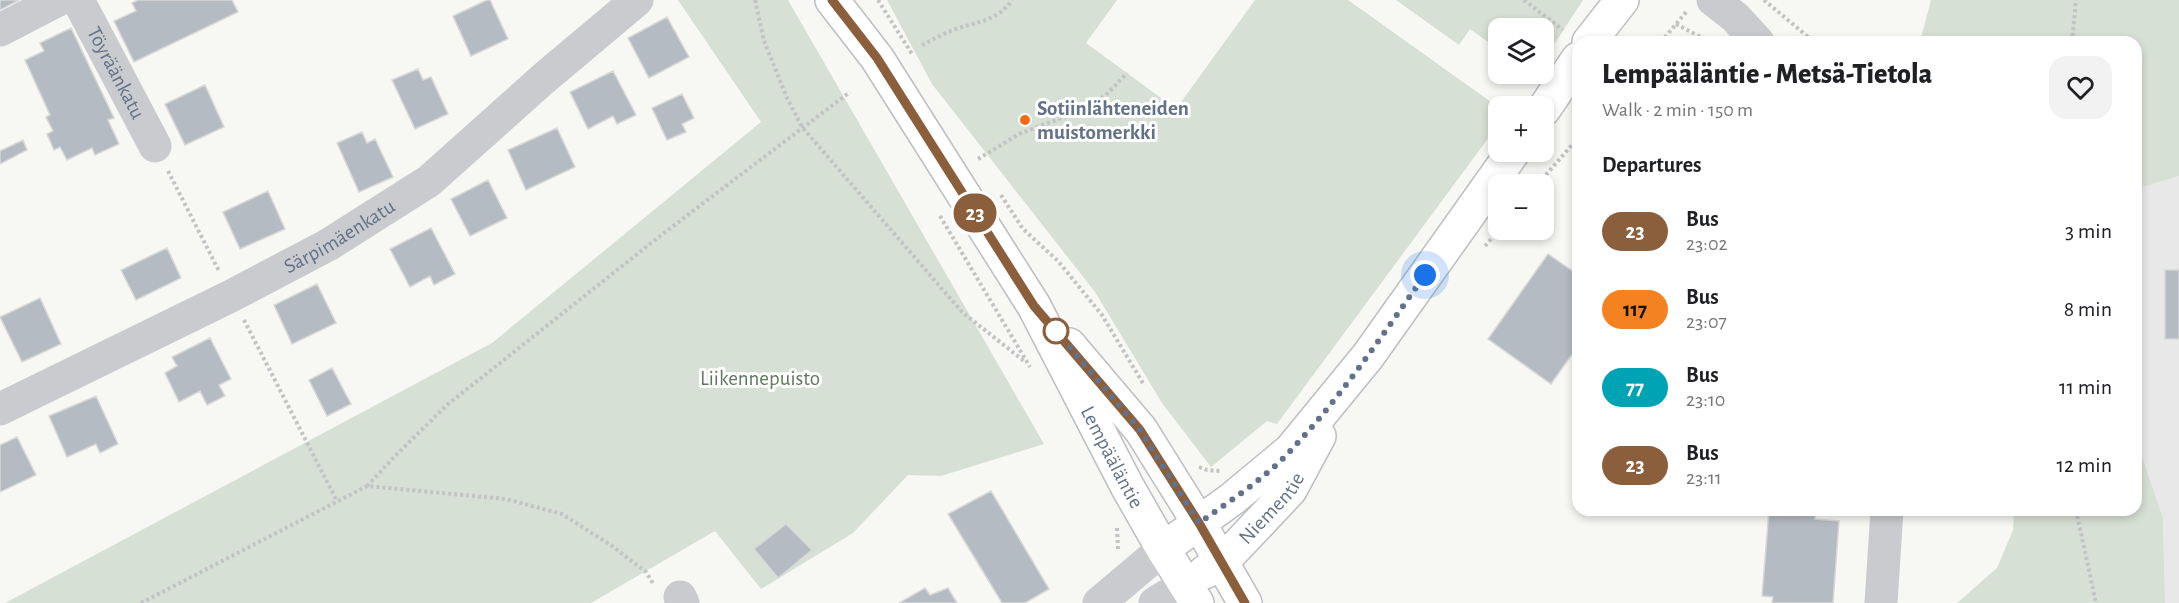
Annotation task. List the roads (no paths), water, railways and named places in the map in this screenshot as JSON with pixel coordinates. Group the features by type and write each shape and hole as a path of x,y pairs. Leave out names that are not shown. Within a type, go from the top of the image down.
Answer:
{"main road":[{"name":"Lempääläntie","path":"832,0 876,57 1034,306 1126,486 1192,593"},
{"name":"Lempääläntie","path":"848,0 876,57"},
{"path":"1588,36 1622,0"},
{"path":"1551,96 1572,59"},
{"name":"Niementie","path":"1163,549 1244,490 1292,450 1349,381 1507,162"},
{"name":"Lempääläntie","path":"1034,306 1140,430 1199,523 1245,603"},
{"name":"Niementie","path":"1192,593 1290,490 1349,381"}],"street":[{"path":"0,30 58,0"},
{"name":"Töyräänkatu","path":"78,0 155,146"},
{"name":"Särpimäenkatu","path":"0,409 231,296 328,245 429,181 543,79 637,0"},
{"path":"1702,4 1734,17 1752,36"},
{"path":"1881,603 1887,516"},
{"path":"1099,603 1163,549"},
{"path":"1155,603 1192,593"}],"place":[{"name":"Sotiinlähteneiden muistomerkki","path":"1025,120"}],"park label":[{"name":"Liikennepuisto","path":"760,378"}]}
